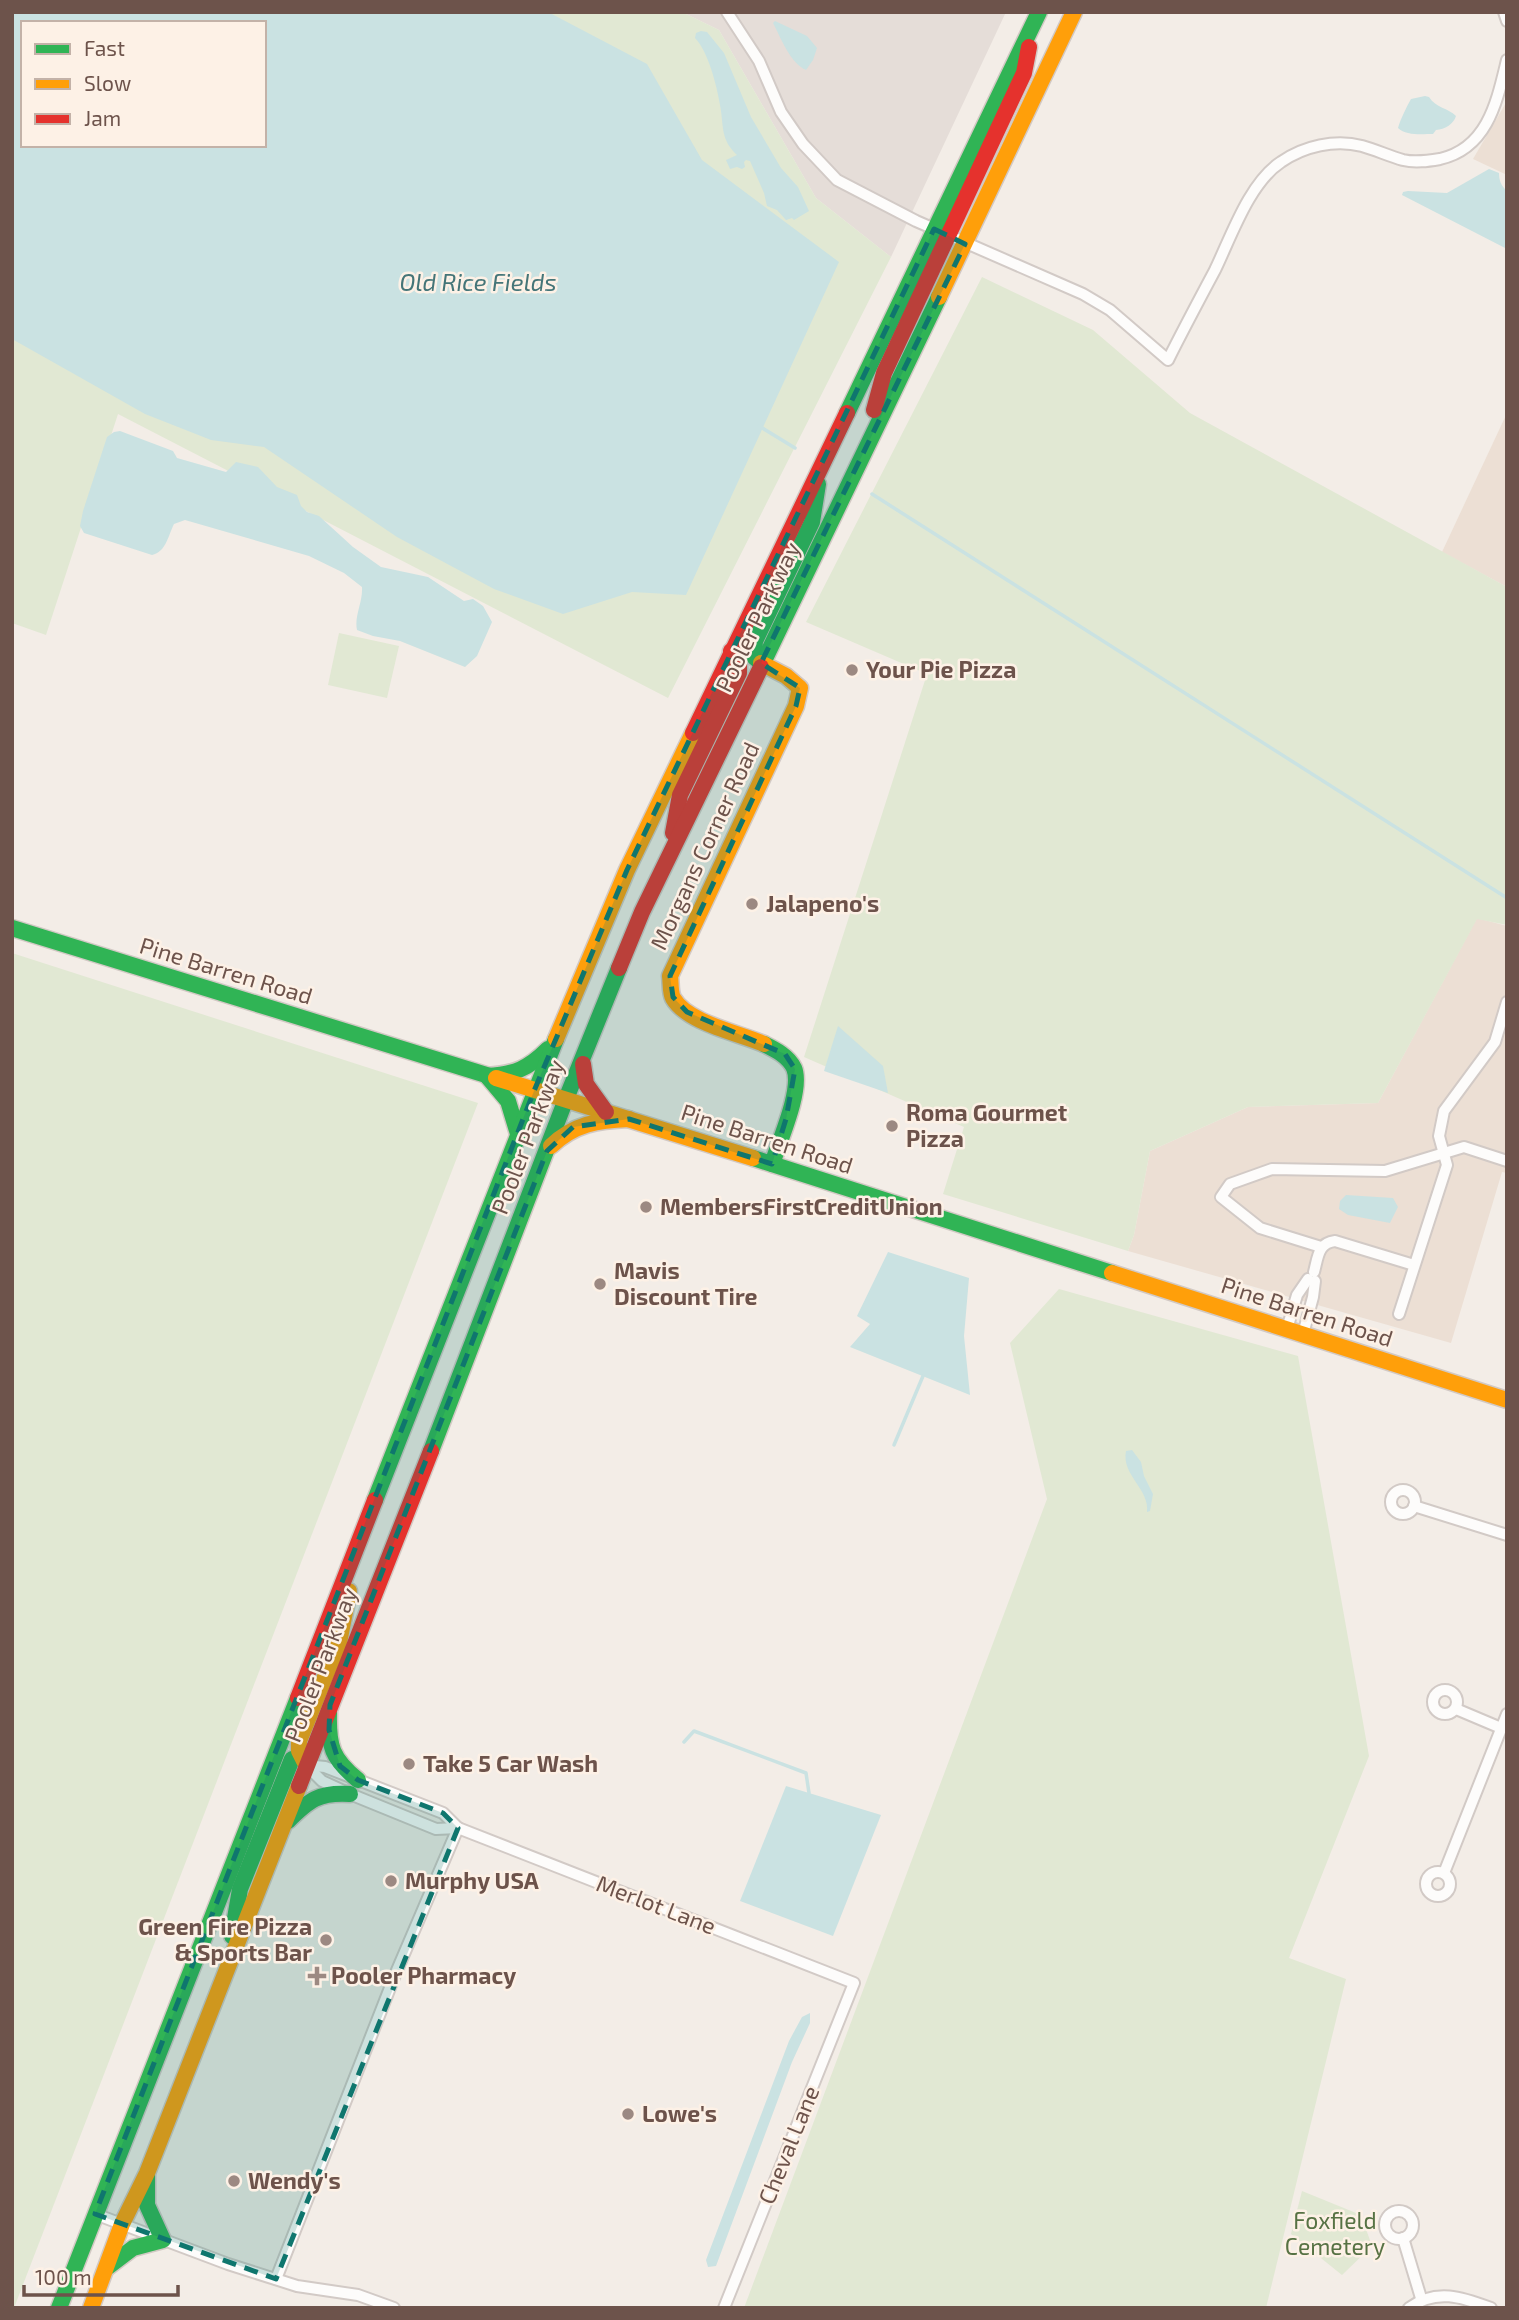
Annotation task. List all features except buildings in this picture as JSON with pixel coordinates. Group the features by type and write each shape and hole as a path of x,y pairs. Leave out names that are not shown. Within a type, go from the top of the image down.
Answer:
{"main road":[{"name":"Pooler Parkway","path":"91,2308 122,2224 148,2173 283,1826 299,1762 330,1705 566,1099 642,912 965,244 1074,12"},
{"path":"865,446 884,373 941,232 1024,74 1036,18"},
{"name":"Pooler Parkway","path":"59,2308 534,1091 627,870 822,464 941,232"},
{"path":"761,663 754,657 755,641 813,522 822,464"},
{"path":"668,857 680,795 739,673 739,665 731,651"},
{"name":"Morgans Corner Road","path":"761,663 786,676 800,688 796,706 670,976 673,997 687,1012 784,1054 795,1069 796,1086 772,1164"},
{"name":"Pine Barren Road","path":"12,928 772,1164 1507,1400"},
{"path":"487,1076 519,1072 532,1065 554,1042"},
{"path":"584,1055 582,1074 585,1084 606,1112"},
{"path":"487,1076 505,1093 511,1103 518,1134"},
{"path":"547,1151 560,1136 573,1127 604,1119 629,1119"},
{"path":"225,1974 240,1888 299,1762 299,1741 339,1643 358,1544"},
{"path":"283,1826 310,1799 354,1787 332,1749 329,1730 330,1705"},
{"path":"105,2270 127,2249 163,2240 147,2205 148,2173"}],"street":[{"path":"727,12 760,61 781,112 803,144 837,180 965,244 1098,302 1168,360 1245,207 1261,181 1274,167 1307,149 1336,143 1364,147 1410,161 1444,158 1458,153 1478,136 1495,108 1507,60"},
{"path":"1504,12 1507,21"},
{"path":"1495,108 1507,112"},
{"path":"1399,1314 1447,1165 1438,1136 1445,1108 1495,1042 1507,1002"},
{"path":"1321,1247 1256,1226 1221,1197 1227,1187 1272,1168 1385,1171 1464,1147 1507,1161"},
{"path":"1303,1334 1313,1297 1312,1277 1321,1247 1330,1241 1340,1241 1414,1265"},
{"path":"1287,1329 1297,1295 1312,1277"},
{"path":"1414,1506 1507,1535"},
{"path":"1456,1709 1501,1728"},
{"path":"1444,1873 1507,1714"},
{"name":"Merlot Lane","path":"276,1753 299,1762 325,1767 354,1787 436,1829 458,1828 854,1983"},
{"name":"Merlot Lane","path":"299,1762 322,1782 354,1787 443,1813 458,1828"},
{"path":"276,2279 395,1975 458,1828"},
{"name":"Cheval Lane","path":"723,2308 854,1983"},
{"path":"95,2214 228,2264 297,2286 358,2295 394,2308"},
{"path":"1403,2238 1422,2298"},
{"path":"1409,2308 1422,2298 1451,2295 1491,2308"}],"highlighted area":[{"path":"934,229 965,244 761,663 800,688 796,706 670,976 673,997 687,1012 785,1054 795,1069 786,1119 772,1164 629,1119 573,1127 547,1151 330,1705 329,1730 340,1766 358,1780 443,1813 458,1828 276,2279 95,2214 534,1091 627,870"}],"shaded area":[{"path":"682,12 1006,12 891,257 816,198 719,30"},
{"path":"1507,101 1507,175 1473,159"},
{"path":"1507,413 1507,587 1442,552"},
{"path":"1477,918 1507,926 1507,1173 1502,1172 1451,1343 1128,1251 1134,1235 1150,1151 1248,1107 1378,1103"}],"green space":[{"name":"Old Rice Fields","path":"12,12 682,12 719,30 816,198 891,257 668,698 118,414 46,635 12,623"},
{"path":"982,277 1093,330 1190,413 1507,587 1507,925 1477,919 1378,1103 1248,1107 1150,1151 1134,1235 1128,1251 943,1194 964,1127 804,1057 927,674 806,622"},
{"path":"339,633 399,646 387,698 328,685"},
{"path":"12,953 478,1103 14,2308 12,2308"},
{"path":"1059,1289 1298,1356 1369,1756 1289,1958 1346,1979 1266,2308 744,2308 1047,1499 1010,1343"},
{"name":"Foxfield Cemetery","path":"1302,2191 1361,2215 1372,2246 1342,2275 1291,2234"}],"water":[{"name":"Old Rice Fields","path":"12,12 548,12 647,64 702,160 839,262 686,595 632,592 563,614 494,589 397,537 264,447 211,440 145,414 12,339"},
{"path":"775,21 807,36 817,48 806,70 795,62 786,50 773,23"},
{"path":"707,32 724,53 751,117 781,168 798,187 809,211 794,220 786,220 777,210 767,206 750,161 744,162 745,167 742,169 730,169 726,160 737,155 725,138 714,79 704,51 695,38 696,33"},
{"path":"1425,96 1456,116 1453,122 1433,134 1401,131 1398,128 1411,99"},
{"path":"1489,169 1499,173 1501,183 1507,191 1507,249 1402,195 1408,191 1447,193"},
{"path":"120,431 173,451 177,458 226,472 236,462 258,467 277,487 297,495 301,506 307,512 319,516 353,547 381,567 428,577 464,601 473,599 483,606 492,622 477,656 465,667 400,641 357,630 362,587 344,573 309,556 185,520 174,524 164,547 152,555 84,533 80,526 83,511 107,437"},
{"path":"838,1026 883,1066 888,1093 824,1071"},
{"path":"1346,1195 1393,1198 1398,1207 1390,1223 1348,1215 1339,1209 1340,1201"},
{"path":"888,1252 969,1278 964,1336 970,1395 850,1347 870,1324 857,1316"},
{"path":"1132,1450 1141,1462 1144,1476 1153,1494 1150,1511 1147,1512 1144,1496 1131,1475 1126,1460 1126,1451"},
{"path":"786,1786 881,1815 833,1936 740,1901"},
{"path":"810,2013 810,2023 792,2062 716,2266 708,2267 706,2260 789,2041 802,2017"}],"waterway":[{"path":"759,426 795,448"},
{"path":"872,494 1507,898"},
{"path":"894,1445 923,1376"},
{"path":"684,1742 694,1731 806,1773 809,1793"}],"traffic: fast":[{"path":"847,413 1039,12"},
{"path":"761,667 939,297"},
{"path":"761,663 754,657 755,641 812,522 818,484"},
{"path":"12,928 496,1078"},
{"path":"431,1451 619,968"},
{"path":"375,1500 556,1039"},
{"path":"764,1044 788,1060 796,1077 793,1102 772,1164"},
{"path":"487,1076 520,1069 548,1049"},
{"path":"487,1076 508,1101 518,1134"},
{"path":"753,1158 1112,1273"},
{"path":"59,2308 298,1698"},
{"path":"329,1713 329,1734 333,1751 342,1765 358,1780"},
{"path":"232,1936 240,1889 292,1759"},
{"path":"288,1821 315,1799 330,1794 350,1794"},
{"path":"108,2267 133,2248 163,2240 147,2205 147,2176"}],"traffic: slow":[{"path":"939,297 1074,12"},
{"path":"761,663 786,676 800,688 796,706 670,976 673,998 680,1007 701,1021 764,1044"},
{"path":"556,1039 627,870 693,733"},
{"path":"496,1078 753,1158"},
{"path":"551,1146 578,1128 629,1119"},
{"path":"1112,1273 1507,1400"},
{"path":"306,1765 299,1751 299,1741 339,1643 349,1591"},
{"path":"91,2308 122,2224 147,2173 299,1786"}],"traffic: jam":[{"path":"874,410 884,373 1024,73 1029,47"},
{"path":"693,733 847,413"},
{"path":"673,833 680,795 739,673 739,665 731,651"},
{"path":"619,968 642,912 761,667"},
{"path":"583,1064 586,1084 606,1112"},
{"path":"299,1786 431,1451"},
{"path":"298,1698 375,1500"}],"place":[{"name":"Your Pie Pizza","path":"852,670"},
{"name":"Jalapeno's","path":"752,904"},
{"name":"Roma Gourmet Pizza","path":"892,1126"},
{"name":"MembersFirstCreditUnion","path":"646,1207"},
{"name":"Mavis Discount Tire","path":"600,1284"},
{"name":"Take 5 Car Wash","path":"409,1764"},
{"name":"Murphy USA","path":"391,1881"},
{"name":"Green Fire Pizza & Sports Bar","path":"326,1940"},
{"name":"Pooler Pharmacy","path":"317,1976"},
{"name":"Lowe's","path":"628,2114"},
{"name":"Wendy's","path":"234,2181"}]}
